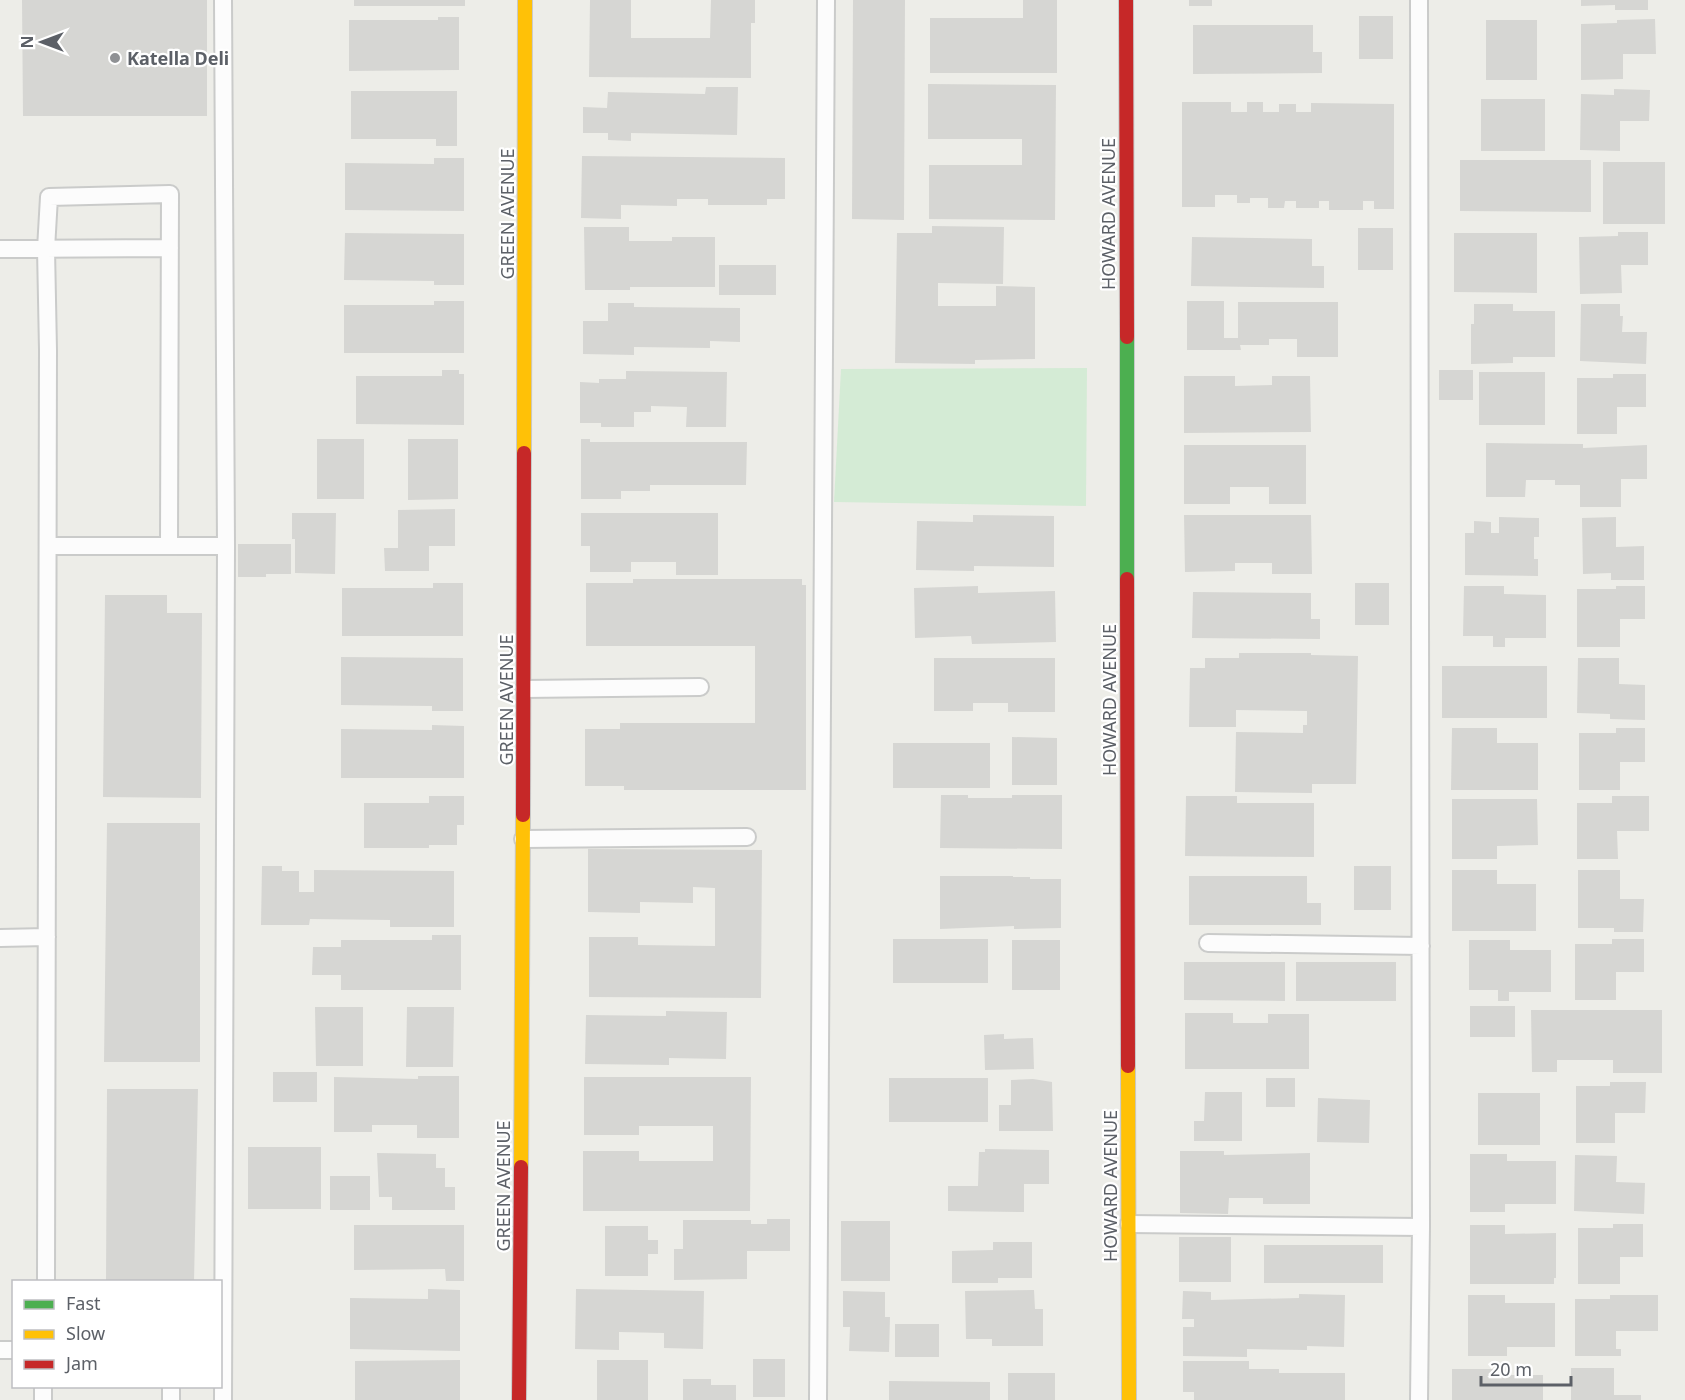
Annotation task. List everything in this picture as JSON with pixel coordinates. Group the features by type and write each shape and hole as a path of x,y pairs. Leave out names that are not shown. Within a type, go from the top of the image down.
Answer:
{"street":[{"name":"GREEN AVENUE","path":"519,1400 524,689 525,0"},
{"name":"HOWARD AVENUE","path":"1126,0 1128,1400"}],"lane":[{"path":"223,0 226,546 223,1400"},
{"path":"818,1400 826,0"},
{"path":"1419,0 1421,946 1419,1400"},
{"path":"46,1280 48,546 46,249 49,197 170,194 170,546"},
{"path":"0,249 170,248"},
{"path":"48,546 226,546"},
{"path":"524,689 700,687"},
{"path":"523,839 747,837"},
{"path":"0,938 47,938"},
{"path":"1208,943 1421,946"},
{"path":"1128,1224 1421,1227"}],"green space":[{"path":"1087,368 1086,506 834,502 841,369"}],"building":[{"name":"Katella Deli","path":"22,0 207,0 207,116 23,116"},
{"path":"354,0 465,0 465,6 354,6"},
{"path":"590,0 631,0 631,38 710,38 711,0 755,0 755,23 751,23 751,78 589,77"},
{"path":"853,0 905,0 904,220 852,219"},
{"path":"1023,0 1057,0 1057,73 930,73 930,18 1023,18"},
{"path":"1189,0 1212,0 1212,6 1189,6"},
{"path":"1581,0 1648,0 1648,10 1615,10 1615,5 1581,6"},
{"path":"1359,16 1393,16 1393,59 1359,59"},
{"path":"438,17 459,17 459,70 349,71 349,20 438,20"},
{"path":"1655,19 1656,54 1623,54 1623,79 1581,80 1581,24"},
{"path":"1486,20 1537,20 1537,80 1486,80"},
{"path":"1193,25 1313,25 1313,52 1322,52 1322,73 1193,74"},
{"path":"928,84 1056,85 1055,220 929,219 929,165 1022,165 1022,139 928,139"},
{"path":"706,87 738,87 737,135 631,133 631,141 608,140 608,133 583,133 583,107 607,108 608,92 705,94"},
{"path":"1614,89 1650,90 1649,121 1620,121 1620,151 1580,150 1581,94 1614,95"},
{"path":"351,91 457,91 457,146 436,146 436,139 351,139"},
{"path":"1481,99 1545,99 1545,151 1481,151"},
{"path":"1182,102 1231,102 1231,112 1247,112 1247,102 1263,102 1263,112 1279,112 1279,104 1296,104 1296,112 1311,112 1311,103 1394,104 1394,209 1374,209 1374,201 1363,201 1363,210 1329,210 1329,201 1319,201 1319,208 1296,208 1296,201 1285,201 1284,208 1268,208 1268,198 1250,198 1250,203 1237,203 1237,195 1215,195 1215,207 1182,207"},
{"path":"582,156 785,158 785,199 767,199 767,205 708,205 708,199 677,199 677,206 621,205 621,219 581,218"},
{"path":"434,158 464,158 464,211 345,210 345,163 434,164"},
{"path":"1460,160 1591,160 1591,212 1460,211"},
{"path":"1603,162 1665,162 1665,224 1603,224"},
{"path":"932,226 1004,227 1003,284 938,283 938,306 996,306 996,286 1035,287 1035,359 975,360 975,364 895,363 897,233 932,233"},
{"path":"584,227 629,227 629,241 672,241 672,237 715,237 715,287 630,287 630,290 585,290"},
{"path":"1358,228 1393,228 1393,270 1358,270"},
{"path":"1618,232 1648,232 1648,265 1621,265 1622,293 1580,294 1579,237 1618,236"},
{"path":"345,233 464,234 464,285 434,285 434,281 344,280"},
{"path":"1454,233 1537,233 1537,293 1454,292"},
{"path":"1192,237 1312,239 1312,266 1324,266 1324,288 1191,286"},
{"path":"719,265 776,265 776,295 719,295"},
{"path":"434,301 464,301 464,353 344,353 344,305 434,305"},
{"path":"1187,301 1224,301 1224,338 1238,338 1238,302 1338,302 1338,357 1297,357 1297,339 1269,339 1269,345 1240,345 1241,350 1187,350"},
{"path":"608,303 634,303 634,307 740,308 740,342 710,341 710,348 634,347 634,355 583,354 583,321 608,321"},
{"path":"1474,304 1513,304 1513,311 1555,311 1555,357 1513,357 1513,363 1471,364 1471,324 1474,324"},
{"path":"1581,304 1620,304 1620,316 1623,316 1622,332 1647,332 1646,364 1580,361"},
{"path":"442,370 459,370 459,374 464,374 464,425 356,424 356,376 442,376"},
{"path":"1439,370 1473,370 1473,400 1439,400"},
{"path":"626,371 727,372 726,427 686,427 687,407 651,406 651,412 634,412 634,427 601,427 601,423 580,423 580,382 599,383 599,379 626,379"},
{"path":"1479,372 1545,372 1545,425 1479,425"},
{"path":"1613,374 1646,374 1646,407 1617,407 1617,434 1577,434 1577,378 1613,378"},
{"path":"1184,376 1235,376 1235,386 1272,385 1272,376 1310,376 1311,432 1184,433"},
{"path":"317,439 364,439 364,499 317,499"},
{"path":"408,439 458,439 458,499 408,500"},
{"path":"581,439 590,439 590,442 747,442 746,485 650,485 650,491 621,491 621,499 581,499"},
{"path":"1486,443 1583,444 1583,448 1647,445 1647,479 1621,479 1621,507 1580,507 1580,485 1555,485 1555,480 1526,480 1525,497 1486,497"},
{"path":"1184,445 1306,445 1306,504 1269,504 1269,487 1230,487 1230,504 1184,504"},
{"path":"455,509 455,546 429,546 429,571 385,571 384,548 398,548 398,510"},
{"path":"292,513 336,513 335,574 295,573"},
{"path":"581,513 718,513 718,575 676,575 676,562 631,562 631,572 590,572 590,546 581,546"},
{"path":"973,515 1054,516 1054,567 974,566 974,571 916,570 917,521 973,522"},
{"path":"1184,515 1311,515 1312,574 1272,574 1272,563 1235,563 1235,571 1185,572"},
{"path":"1499,517 1539,518 1539,537 1534,537 1534,559 1538,559 1538,576 1465,575 1465,533 1474,533 1474,521 1491,522 1491,533 1499,533"},
{"path":"1616,517 1616,547 1644,546 1644,580 1611,580 1611,573 1583,574 1582,518"},
{"path":"238,544 291,544 291,574 238,577"},
{"path":"633,579 802,579 802,585 806,585 806,790 624,790 624,786 585,786 585,729 620,729 620,723 755,723 755,646 586,646 586,583 633,583"},
{"path":"433,583 463,583 463,636 342,636 342,588 433,588"},
{"path":"1355,583 1389,583 1389,625 1355,625"},
{"path":"978,586 978,593 1055,591 1056,642 972,644 971,636 915,638 914,588"},
{"path":"1464,586 1504,586 1504,594 1546,595 1546,638 1505,638 1505,647 1493,647 1493,636 1463,636"},
{"path":"1616,586 1645,586 1645,619 1620,619 1620,647 1577,647 1577,589 1616,589"},
{"path":"1193,592 1311,593 1311,619 1320,619 1320,639 1192,638"},
{"path":"105,595 167,595 167,613 202,613 201,798 103,797"},
{"path":"1239,653 1311,653 1311,655 1358,656 1356,784 1312,784 1312,793 1235,792 1236,732 1303,733 1303,725 1307,725 1307,711 1236,710 1236,727 1189,727 1190,668 1205,668 1205,658 1239,658"},
{"path":"341,657 463,658 463,711 432,711 432,706 341,705"},
{"path":"934,658 1055,658 1055,712 1008,712 1008,703 973,703 973,711 934,711"},
{"path":"1578,658 1619,658 1619,684 1645,685 1645,720 1610,719 1610,714 1577,713"},
{"path":"1442,666 1547,666 1547,718 1442,718"},
{"path":"432,725 464,726 464,778 341,778 341,729 432,730"},
{"path":"1452,728 1497,728 1497,743 1538,743 1538,790 1451,790"},
{"path":"1616,728 1645,728 1645,762 1620,762 1620,790 1579,790 1579,733 1616,733"},
{"path":"1012,737 1057,738 1057,785 1012,785"},
{"path":"893,743 990,743 990,788 893,788"},
{"path":"941,795 968,795 968,798 1012,798 1012,795 1062,795 1062,849 940,848"},
{"path":"429,796 464,796 464,825 457,825 457,845 429,845 429,848 364,848 364,803 429,803"},
{"path":"1186,796 1237,796 1237,803 1314,803 1314,857 1185,856"},
{"path":"1612,796 1649,796 1649,831 1617,831 1618,859 1577,859 1577,803 1612,803"},
{"path":"1452,799 1537,799 1538,845 1497,846 1497,859 1452,859"},
{"path":"107,823 200,823 200,1062 104,1062"},
{"path":"588,849 762,850 761,998 589,997 589,937 638,937 638,945 715,946 715,888 693,887 693,903 640,902 640,913 588,912"},
{"path":"262,866 282,866 282,871 299,871 299,892 314,892 314,870 454,871 454,927 390,927 390,920 310,919 309,925 261,925"},
{"path":"1354,866 1391,866 1391,910 1354,910"},
{"path":"1452,870 1497,870 1497,884 1536,884 1536,931 1452,931"},
{"path":"1578,870 1620,870 1620,899 1644,899 1643,932 1614,932 1614,928 1578,928"},
{"path":"940,876 1013,876 1030,877 1030,879 1061,879 1061,928 1014,929 1014,926 940,929"},
{"path":"1189,876 1307,876 1307,903 1321,903 1321,925 1189,925"},
{"path":"432,935 461,935 461,990 341,990 341,975 312,975 313,947 341,947 341,940 432,940"},
{"path":"893,939 988,939 988,983 893,983"},
{"path":"1612,939 1644,939 1644,972 1616,972 1616,1000 1575,1000 1575,944 1612,944"},
{"path":"1012,940 1060,940 1060,990 1012,990"},
{"path":"1469,940 1510,940 1510,950 1551,950 1551,992 1509,992 1509,1001 1498,1001 1498,990 1469,990"},
{"path":"1184,962 1285,962 1285,1001 1184,1000"},
{"path":"1296,962 1396,962 1396,1001 1296,1001"},
{"path":"1470,1006 1515,1006 1515,1037 1470,1037"},
{"path":"315,1007 363,1007 363,1066 316,1066"},
{"path":"407,1007 454,1007 453,1067 406,1067"},
{"path":"1531,1010 1662,1010 1662,1073 1613,1073 1613,1060 1557,1060 1557,1072 1532,1072"},
{"path":"666,1011 727,1012 726,1059 669,1058 669,1065 585,1064 586,1015 666,1016"},
{"path":"1185,1013 1233,1013 1233,1023 1268,1023 1268,1014 1309,1014 1309,1069 1185,1069"},
{"path":"1004,1034 1004,1039 1033,1038 1034,1069 985,1070 984,1035"},
{"path":"273,1072 317,1072 317,1102 273,1102"},
{"path":"418,1076 459,1076 459,1138 417,1138 417,1125 372,1125 372,1132 334,1132 334,1077 418,1079"},
{"path":"584,1077 751,1077 750,1211 583,1211 583,1151 639,1151 639,1161 713,1161 713,1126 639,1126 639,1135 584,1135"},
{"path":"889,1078 988,1078 988,1122 889,1122"},
{"path":"1266,1078 1295,1078 1295,1107 1266,1107"},
{"path":"1033,1079 1052,1082 1053,1131 999,1131 999,1105 1011,1105 1011,1080"},
{"path":"1610,1082 1646,1082 1645,1113 1615,1113 1615,1143 1576,1143 1576,1086 1610,1086"},
{"path":"107,1089 198,1089 194,1280 106,1280"},
{"path":"1205,1092 1242,1092 1242,1141 1194,1141 1194,1121 1204,1121"},
{"path":"1478,1093 1540,1093 1540,1145 1478,1145"},
{"path":"1318,1098 1370,1100 1369,1143 1317,1142"},
{"path":"248,1147 321,1147 321,1209 248,1209"},
{"path":"985,1149 1049,1150 1049,1184 1024,1184 1024,1212 948,1211 948,1186 978,1186 979,1152 985,1152"},
{"path":"1180,1151 1224,1151 1224,1155 1310,1153 1310,1204 1263,1204 1263,1198 1229,1198 1228,1214 1180,1213"},
{"path":"377,1153 436,1154 436,1168 445,1168 445,1187 455,1187 455,1210 392,1210 392,1197 379,1197"},
{"path":"1470,1154 1507,1154 1507,1161 1556,1161 1556,1204 1505,1204 1505,1212 1470,1212"},
{"path":"1575,1155 1617,1156 1616,1182 1645,1183 1644,1214 1574,1211"},
{"path":"330,1176 370,1176 370,1210 330,1210"},
{"path":"767,1219 790,1219 790,1251 747,1251 747,1279 674,1280 674,1249 683,1249 683,1220 751,1220 751,1224 767,1224"},
{"path":"841,1221 890,1221 890,1281 841,1281"},
{"path":"1613,1224 1643,1224 1643,1257 1620,1257 1620,1284 1578,1284 1578,1228 1613,1228"},
{"path":"354,1225 464,1225 464,1281 446,1281 445,1269 354,1270"},
{"path":"1470,1225 1505,1225 1505,1234 1556,1233 1554,1284 1470,1284"},
{"path":"605,1226 648,1226 648,1240 658,1240 658,1254 648,1254 648,1276 605,1276"},
{"path":"1179,1237 1231,1237 1231,1282 1179,1282"},
{"path":"993,1242 1032,1242 1032,1278 998,1278 998,1283 952,1283 952,1251 993,1250"},
{"path":"1264,1245 1383,1245 1383,1283 1264,1283"},
{"path":"428,1289 460,1290 460,1351 350,1349 350,1298 428,1299"},
{"path":"576,1289 704,1291 703,1349 664,1348 664,1333 619,1332 619,1350 575,1349"},
{"path":"1034,1290 1035,1309 1043,1309 1043,1346 992,1346 992,1339 966,1339 965,1291"},
{"path":"843,1291 885,1292 885,1317 890,1317 889,1352 849,1351 850,1327 843,1327"},
{"path":"1183,1291 1211,1292 1211,1300 1299,1298 1299,1294 1345,1295 1344,1347 1307,1346 1307,1350 1247,1349 1247,1357 1183,1356 1183,1327 1194,1327 1194,1319 1182,1319"},
{"path":"1468,1295 1505,1295 1505,1303 1555,1303 1555,1347 1507,1347 1507,1356 1468,1356"},
{"path":"1610,1295 1658,1295 1658,1331 1616,1331 1616,1349 1621,1349 1621,1356 1575,1356 1575,1299 1610,1299"},
{"path":"895,1324 939,1324 939,1357 895,1357"},
{"path":"753,1359 785,1359 785,1397 753,1397"},
{"path":"460,1360 460,1400 355,1400 355,1361"},
{"path":"597,1360 648,1360 648,1400 597,1400"},
{"path":"1183,1361 1249,1361 1249,1369 1279,1369 1279,1373 1345,1373 1345,1400 1194,1400 1194,1392 1183,1392"},
{"path":"1571,1368 1614,1368 1614,1395 1641,1395 1641,1400 1571,1400"},
{"path":"1452,1369 1502,1369 1502,1375 1543,1375 1543,1400 1452,1400"},
{"path":"1008,1373 1055,1373 1055,1400 1008,1400"},
{"path":"683,1379 711,1379 711,1385 736,1385 736,1400 683,1400"},
{"path":"889,1381 990,1382 990,1400 889,1400"}],"traffic: fast":[{"path":"1127,337 1127,579"}],"traffic: slow":[{"path":"524,453 525,0"},
{"path":"521,1167 523,815"},
{"path":"1128,1066 1129,1400"}],"traffic: jam":[{"path":"1126,0 1127,337"},
{"path":"523,815 524,453"},
{"path":"1127,579 1128,1066"},
{"path":"519,1400 521,1167"}],"place":[{"name":"Katella Deli","path":"115,58"}]}
